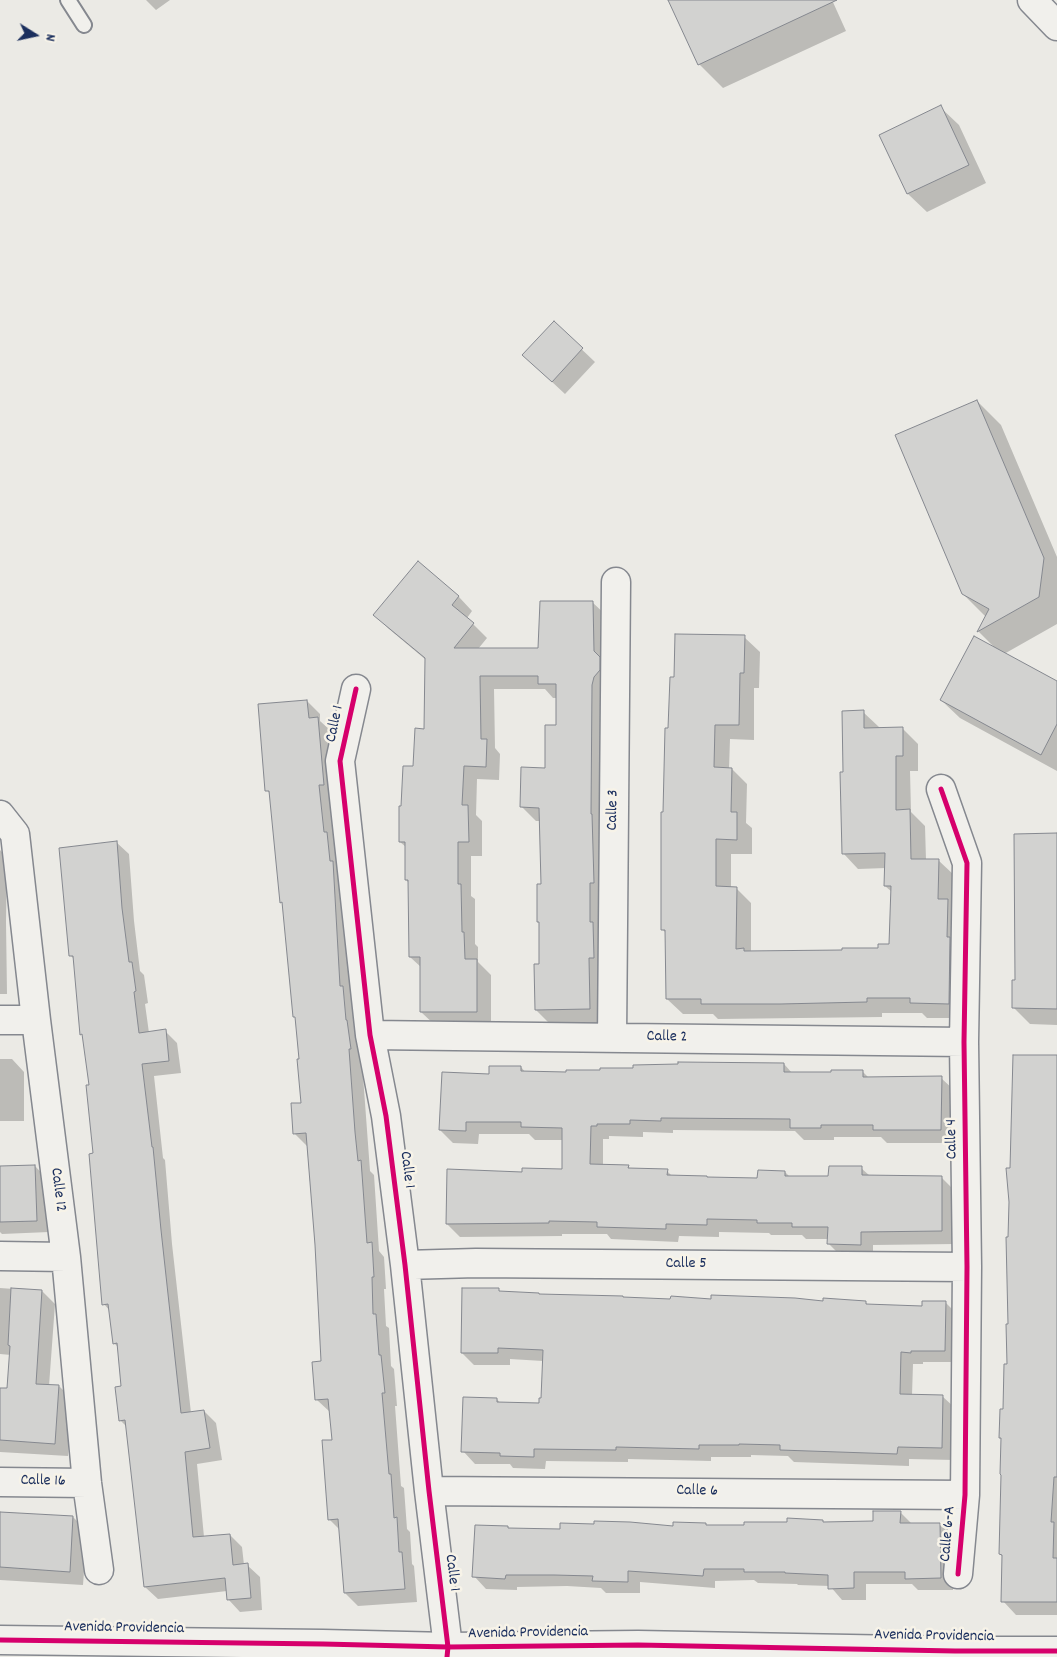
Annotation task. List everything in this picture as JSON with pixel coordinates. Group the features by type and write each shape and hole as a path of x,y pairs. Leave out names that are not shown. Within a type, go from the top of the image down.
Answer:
{"street":[{"path":"1032,0 1057,26"},
{"name":"Calle 3","path":"612,1038 616,582"},
{"name":"Calle 1","path":"356,689 340,761 370,1035 386,1116 405,1265 448,1652"},
{"name":"Calle 4","path":"941,788 967,863 964,1042 966,1268 965,1495"},
{"name":"Calle 12","path":"0,815 15,834 66,1257 87,1483 100,1570"},
{"path":"0,1020 36,1020"},
{"name":"Calle 2","path":"370,1035 964,1042"},
{"path":"0,1256 66,1257"},
{"name":"Calle 5","path":"405,1265 476,1263 966,1268"},
{"name":"Calle 16","path":"0,1482 87,1483"},
{"name":"Calle 6","path":"429,1491 965,1495"},
{"name":"Calle 6-A","path":"958,1574 965,1495"},
{"name":"Avenida Providencia","path":"0,1640 324,1644 448,1652 638,1645 945,1651 1057,1651"}],"lane":[{"path":"68,0 84,25"}],"building":[{"path":"668,0 837,0 698,65"},
{"path":"941,105 969,165 907,194 879,135"},
{"path":"554,321 583,348 552,382 522,355"},
{"path":"977,400 1044,558 1039,597 977,632 989,609 962,594 895,435"},
{"path":"418,561 459,596 452,605 474,623 454,648 538,648 540,601 593,601 594,651 600,657 600,670 594,677 592,685 591,814 594,883 590,883 590,922 593,922 594,958 589,958 590,1009 535,1010 534,964 539,964 537,884 541,884 539,808 520,807 521,767 545,768 545,725 556,725 556,684 538,684 538,676 480,676 481,739 487,739 486,767 464,766 462,805 468,805 469,842 458,842 458,884 461,884 462,932 464,932 465,959 477,959 477,1012 420,1012 420,957 409,957 408,880 405,880 405,842 399,842 399,806 401,806 403,766 413,766 415,728 424,729 425,658 373,615"},
{"path":"675,634 745,635 744,673 740,673 739,725 715,725 714,767 732,768 731,812 737,812 737,840 716,839 716,886 737,887 736,949 744,948 744,951 842,950 842,948 878,948 878,944 889,944 891,886 884,886 885,853 842,854 840,772 843,772 842,711 864,710 864,728 903,727 903,756 896,756 896,810 910,809 911,859 939,859 938,899 948,899 947,937 950,937 949,1004 910,1003 910,998 867,998 867,1002 780,1004 701,1004 701,999 666,999 665,930 661,930 661,812 663,812 665,728 668,728 670,677 674,677"},
{"path":"974,636 1057,681 1057,724 1041,755 940,700"},
{"path":"307,700 309,718 318,717 324,785 319,785 324,832 327,832 330,861 333,861 340,986 343,986 351,1049 349,1049 355,1132 358,1161 361,1160 367,1243 372,1242 374,1277 372,1277 373,1314 376,1314 379,1355 381,1355 385,1393 382,1393 389,1474 391,1474 394,1518 397,1517 399,1552 402,1552 405,1589 344,1593 338,1519 328,1520 322,1440 332,1440 328,1399 315,1400 312,1362 321,1361 315,1245 306,1133 293,1134 291,1103 301,1103 297,1059 299,1059 282,902 280,903 269,791 265,791 258,704"},
{"path":"1057,833 1057,1009 1012,1008 1012,980 1015,980 1014,834"},
{"path":"117,841 122,908 129,962 132,962 136,991 134,992 139,1033 166,1029 169,1061 142,1064 153,1147 181,1413 204,1410 210,1448 185,1452 193,1537 230,1534 233,1565 248,1563 251,1598 227,1600 225,1578 144,1587 125,1420 119,1421 115,1387 121,1386 117,1343 113,1344 108,1304 102,1305 89,1154 93,1153 86,1085 89,1085 82,1034 80,1035 73,956 69,956 59,848"},
{"path":"1013,1055 1057,1055 1057,1477 1054,1477 1051,1522 1054,1522 1053,1558 1057,1558 1057,1602 1001,1602 1002,1555 999,1554 1001,1438 999,1438 1000,1409 1003,1409 1004,1364 1007,1364 1006,1237 1008,1237 1009,1202 1006,1168 1010,1168"},
{"path":"678,1062 784,1063 784,1072 863,1070 863,1077 942,1076 941,1130 873,1130 873,1125 821,1125 821,1128 790,1128 790,1119 661,1118 661,1121 630,1120 630,1124 597,1124 597,1126 591,1126 590,1164 629,1165 628,1168 668,1169 667,1175 707,1177 757,1178 758,1170 785,1171 785,1176 828,1176 829,1166 862,1166 862,1175 942,1176 942,1231 861,1232 861,1245 827,1244 828,1227 792,1227 792,1223 757,1223 757,1220 707,1219 707,1225 666,1224 666,1229 597,1227 597,1222 549,1221 549,1223 446,1224 447,1169 522,1172 522,1168 562,1169 562,1128 521,1127 521,1122 466,1122 466,1131 439,1130 442,1072 489,1074 489,1066 521,1066 521,1071 566,1072 566,1070 633,1068 633,1065 678,1064"},
{"path":"35,1165 37,1221 0,1222 0,1166"},
{"path":"11,1288 42,1290 36,1384 59,1385 55,1444 0,1440 0,1388 7,1388"},
{"path":"462,1288 499,1288 499,1291 539,1294 670,1299 671,1296 711,1299 711,1295 823,1301 823,1298 866,1301 866,1304 922,1306 922,1301 946,1301 945,1351 901,1352 900,1394 943,1395 942,1448 898,1447 897,1454 780,1450 780,1445 739,1444 699,1445 699,1449 616,1447 616,1450 534,1449 534,1457 500,1456 500,1453 461,1452 463,1397 497,1398 497,1402 539,1403 539,1398 541,1398 543,1350 498,1348 498,1353 461,1353"},
{"path":"873,1511 901,1511 900,1523 940,1523 941,1578 905,1579 905,1572 854,1572 854,1588 828,1589 828,1575 744,1572 744,1569 704,1569 703,1576 628,1571 628,1582 592,1581 593,1576 506,1575 505,1579 472,1577 475,1525 560,1529 560,1523 594,1524 594,1521 673,1526 673,1522 706,1523 706,1525 744,1525 744,1522 787,1522 787,1518 823,1520 823,1522 873,1521"},
{"path":"0,1512 73,1516 70,1572 0,1567"}],"cycle path":[{"path":"356,689 340,761 370,1035 386,1116 405,1265 448,1647 447,1657"},
{"path":"941,789 967,863 964,1042 967,1267 965,1495 958,1574"},
{"path":"0,1640 448,1647 638,1645 1057,1651"}]}
